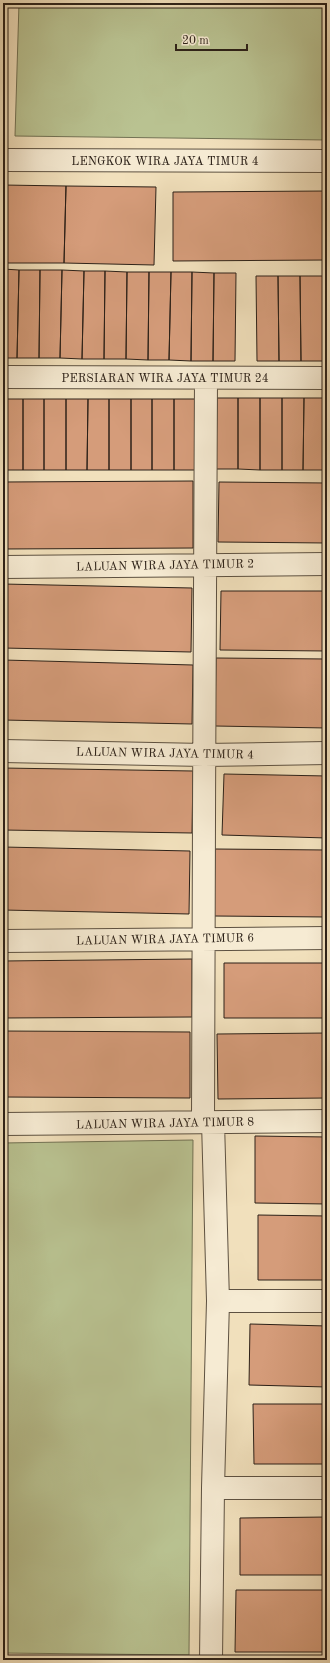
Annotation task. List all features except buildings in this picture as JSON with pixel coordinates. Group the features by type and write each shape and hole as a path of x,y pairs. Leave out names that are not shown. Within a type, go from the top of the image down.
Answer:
{"street":[{"name":"LENGKOK WIRA JAYA TIMUR 4","path":"3,160 327,161"},
{"name":"PERSIARAN WIRA JAYA TIMUR 24","path":"3,377 327,378"},
{"path":"206,378 204,564 204,939 208,1122 218,1301 213,1488 211,1660"},
{"name":"LALUAN WIRA JAYA TIMUR 2","path":"3,567 327,564"},
{"name":"LALUAN WIRA JAYA TIMUR 4","path":"3,751 204,755 327,753"},
{"name":"LALUAN WIRA JAYA TIMUR 6","path":"3,941 327,938"},
{"name":"LALUAN WIRA JAYA TIMUR 8","path":"3,1124 327,1121"},
{"path":"218,1301 327,1301"},
{"path":"213,1488 327,1488"}],"green space":[{"path":"19,3 327,3 327,140 15,136"},
{"path":"193,1140 189,1655 3,1653 3,1143"}]}
